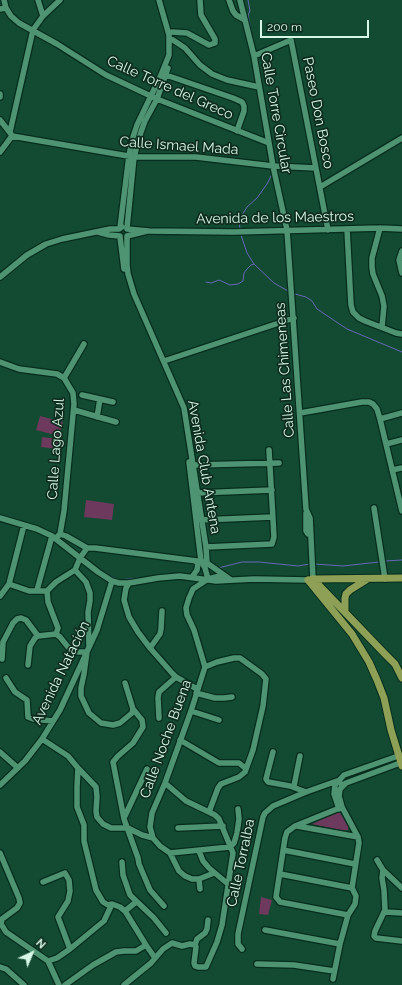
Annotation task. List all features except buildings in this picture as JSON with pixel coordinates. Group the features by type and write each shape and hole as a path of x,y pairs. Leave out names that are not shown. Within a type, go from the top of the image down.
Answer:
{"main road":[{"path":"310,579 402,578"},
{"path":"310,579 346,612 395,664 402,678"},
{"path":"310,579 359,644 377,680 384,698 391,730 401,760"},
{"path":"340,619 346,612 344,598 350,590 368,579"},
{"path":"359,644 360,639 365,637 375,646 379,647"}],"street":[{"path":"3,8 4,0"},
{"path":"38,0 43,16"},
{"path":"0,152 11,134 33,30 43,16 60,0"},
{"path":"154,97 166,75 172,57 172,32 161,0"},
{"path":"120,237 118,232 132,156 170,55 169,35 161,0"},
{"path":"172,32 186,33 209,45 215,43 215,40 201,15 200,0"},
{"path":"229,0 233,12 245,20"},
{"name":"Calle Torre Circular","path":"240,0 254,56 273,166 287,230"},
{"name":"Calle Torre del Greco","path":"3,8 19,23 57,44 106,75 154,97 269,143"},
{"path":"173,40 185,48 200,65 212,74 227,80 259,87"},
{"name":"Paseo Don Bosco","path":"254,56 291,40 328,230"},
{"path":"166,75 242,102 244,111 237,131"},
{"path":"0,120 11,134"},
{"name":"Calle Ismael Mada","path":"11,134 132,156 196,157 273,166 316,168"},
{"path":"320,187 402,138"},
{"path":"98,232 123,238 127,236 132,156"},
{"path":"0,277 27,255 46,244 62,239 123,227 127,229"},
{"path":"380,228 372,258 372,267 384,306 382,327"},
{"name":"Avenida de los Maestros","path":"127,229 149,231 234,232 380,228 402,229"},
{"path":"346,229 351,305 353,312 359,318 402,334"},
{"name":"Calle Las Chimeneas","path":"287,230 306,509 310,518 312,568 310,579"},
{"name":"Avenida de los Maestros","path":"127,236 149,231"},
{"name":"Avenida Club Antena","path":"127,236 128,274 134,294 184,408 206,547 203,565"},
{"name":"Avenida Club Antena","path":"120,237 128,286 182,409 203,565 208,579"},
{"path":"402,251 399,260 402,273"},
{"path":"164,361 294,318"},
{"name":"Calle Lago Azul","path":"37,590 64,511 74,410 73,393 64,378 84,344"},
{"path":"0,362 19,369 57,374 64,378"},
{"path":"82,395 113,402"},
{"path":"97,416 100,399"},
{"path":"300,413 369,402 374,404 377,408 392,470 401,498 402,511"},
{"path":"74,410 116,422"},
{"path":"380,419 402,414"},
{"path":"386,444 402,440"},
{"path":"206,547 272,544 274,537 269,450"},
{"path":"194,465 279,463"},
{"path":"392,470 402,468"},
{"path":"197,493 272,490"},
{"path":"374,508 385,579"},
{"path":"201,520 273,517"},
{"path":"0,518 56,536 66,536 87,548 203,565 231,580"},
{"path":"0,596 9,584 24,525"},
{"path":"56,536 80,558 112,581 129,583 168,576 193,576 216,581 310,579"},
{"path":"47,591 56,582 75,570 80,558 87,548"},
{"path":"193,576 198,566 203,565"},
{"path":"193,576 198,575 203,565"},
{"path":"75,570 86,582 90,593 88,612 88,650 81,688 81,696 89,713 101,723 113,725 120,723 128,717 133,709"},
{"path":"208,579 224,576"},
{"name":"Calle Noche Buena","path":"153,838 150,827 152,813 165,783 191,710 204,667 194,630 186,611 191,591 208,579"},
{"name":"Avenida Natación","path":"0,785 18,768 42,739 60,710 97,630 112,581"},
{"path":"129,583 124,600 126,608 138,632 176,677 196,691 215,698 232,697"},
{"path":"9,584 29,591 47,591"},
{"path":"47,591 48,602 58,628 56,634"},
{"path":"150,648 160,634 162,611"},
{"path":"2,659 3,642 13,623 17,619 21,618 26,620 38,636"},
{"path":"28,665 30,646 38,636 56,634 75,652 88,650"},
{"path":"204,667 236,658 242,660 262,674 266,679 263,706 253,750 245,768 245,772 242,775 221,784 209,812"},
{"path":"159,718 159,692 176,677"},
{"path":"6,678 15,692 27,700 28,717 53,721"},
{"path":"125,683 133,709 142,720 143,726 134,743 113,762 124,819 139,864 150,890 164,906"},
{"path":"191,710 218,720"},
{"path":"42,739 68,756 93,784 97,790 96,812 104,824 111,828 128,828 142,835 153,838 160,846 170,853 179,871 185,876 192,879 199,879 214,873"},
{"path":"180,740 219,763 239,763 245,768"},
{"path":"0,752 18,768"},
{"path":"273,752 266,780 268,783 313,789"},
{"path":"292,786 300,756"},
{"name":"Calle Torralba","path":"242,949 238,944 238,934 265,813 273,806 313,789 340,783 344,775 350,772 401,760"},
{"path":"78,768 77,807 84,825 85,846 96,890 103,902 108,905 112,904 122,908 125,911 155,958"},
{"path":"124,819 147,768"},
{"path":"165,783 186,801 209,812 219,819 223,826 233,858 219,936 206,967 198,967 195,966 194,962 195,945 197,939 207,929 208,920"},
{"path":"333,979 348,915 356,900 355,892 352,888 359,843 358,837 340,808 340,783"},
{"path":"292,786 306,792"},
{"path":"340,808 295,826 287,832 276,897 279,902 348,915"},
{"path":"170,853 230,847 234,842 237,833 239,819 238,809"},
{"path":"178,828 223,826"},
{"path":"295,826 358,837"},
{"path":"283,850 355,864"},
{"path":"199,851 204,862 214,873 228,884"},
{"path":"0,853 20,903 17,908 2,919 1,924 6,932 48,961 59,985"},
{"path":"377,860 383,870 402,888"},
{"path":"122,862 125,882 130,895 154,918 166,933"},
{"path":"383,870 382,878 385,912 374,936 376,938 402,941"},
{"path":"43,882 65,873 70,880 68,901 58,917 70,949"},
{"path":"280,874 352,888"},
{"path":"199,879 200,890"},
{"path":"125,911 136,902"},
{"path":"48,961 57,958 70,949 104,921 112,904"},
{"path":"385,912 402,913"},
{"path":"265,930 340,944"},
{"path":"124,985 163,949 172,943 182,946 190,944 195,945"},
{"path":"65,985 93,965 116,952 136,951 146,945"},
{"path":"257,964 294,965 334,971"},
{"path":"0,967 6,969 24,985"}],"shaded area":[{"path":"40,416 63,422 59,436 36,430"},
{"path":"42,437 58,439 57,449 41,447"},
{"path":"86,500 114,504 112,520 84,517"},
{"path":"339,811 348,826 348,830 312,824"},
{"path":"261,897 272,900 268,915 259,914"}],"waterway":[{"path":"248,0 250,11 248,15 253,41"},
{"path":"240,229 239,220 247,207 257,198 272,174"},
{"path":"241,235 247,253 254,264"},
{"path":"206,282 211,283 219,280 230,285 238,284 243,281 244,273 247,269 254,264 274,283 288,291"},
{"path":"295,294 306,297 312,301 317,309 347,329 402,352"},
{"path":"47,531 55,535"},
{"path":"385,561 402,560"},
{"path":"218,568 242,562 259,562 298,566 310,564"},
{"path":"315,564 343,566 379,562"},
{"path":"110,576 116,579"},
{"path":"119,580 150,577"},
{"path":"90,652 98,633"}]}
